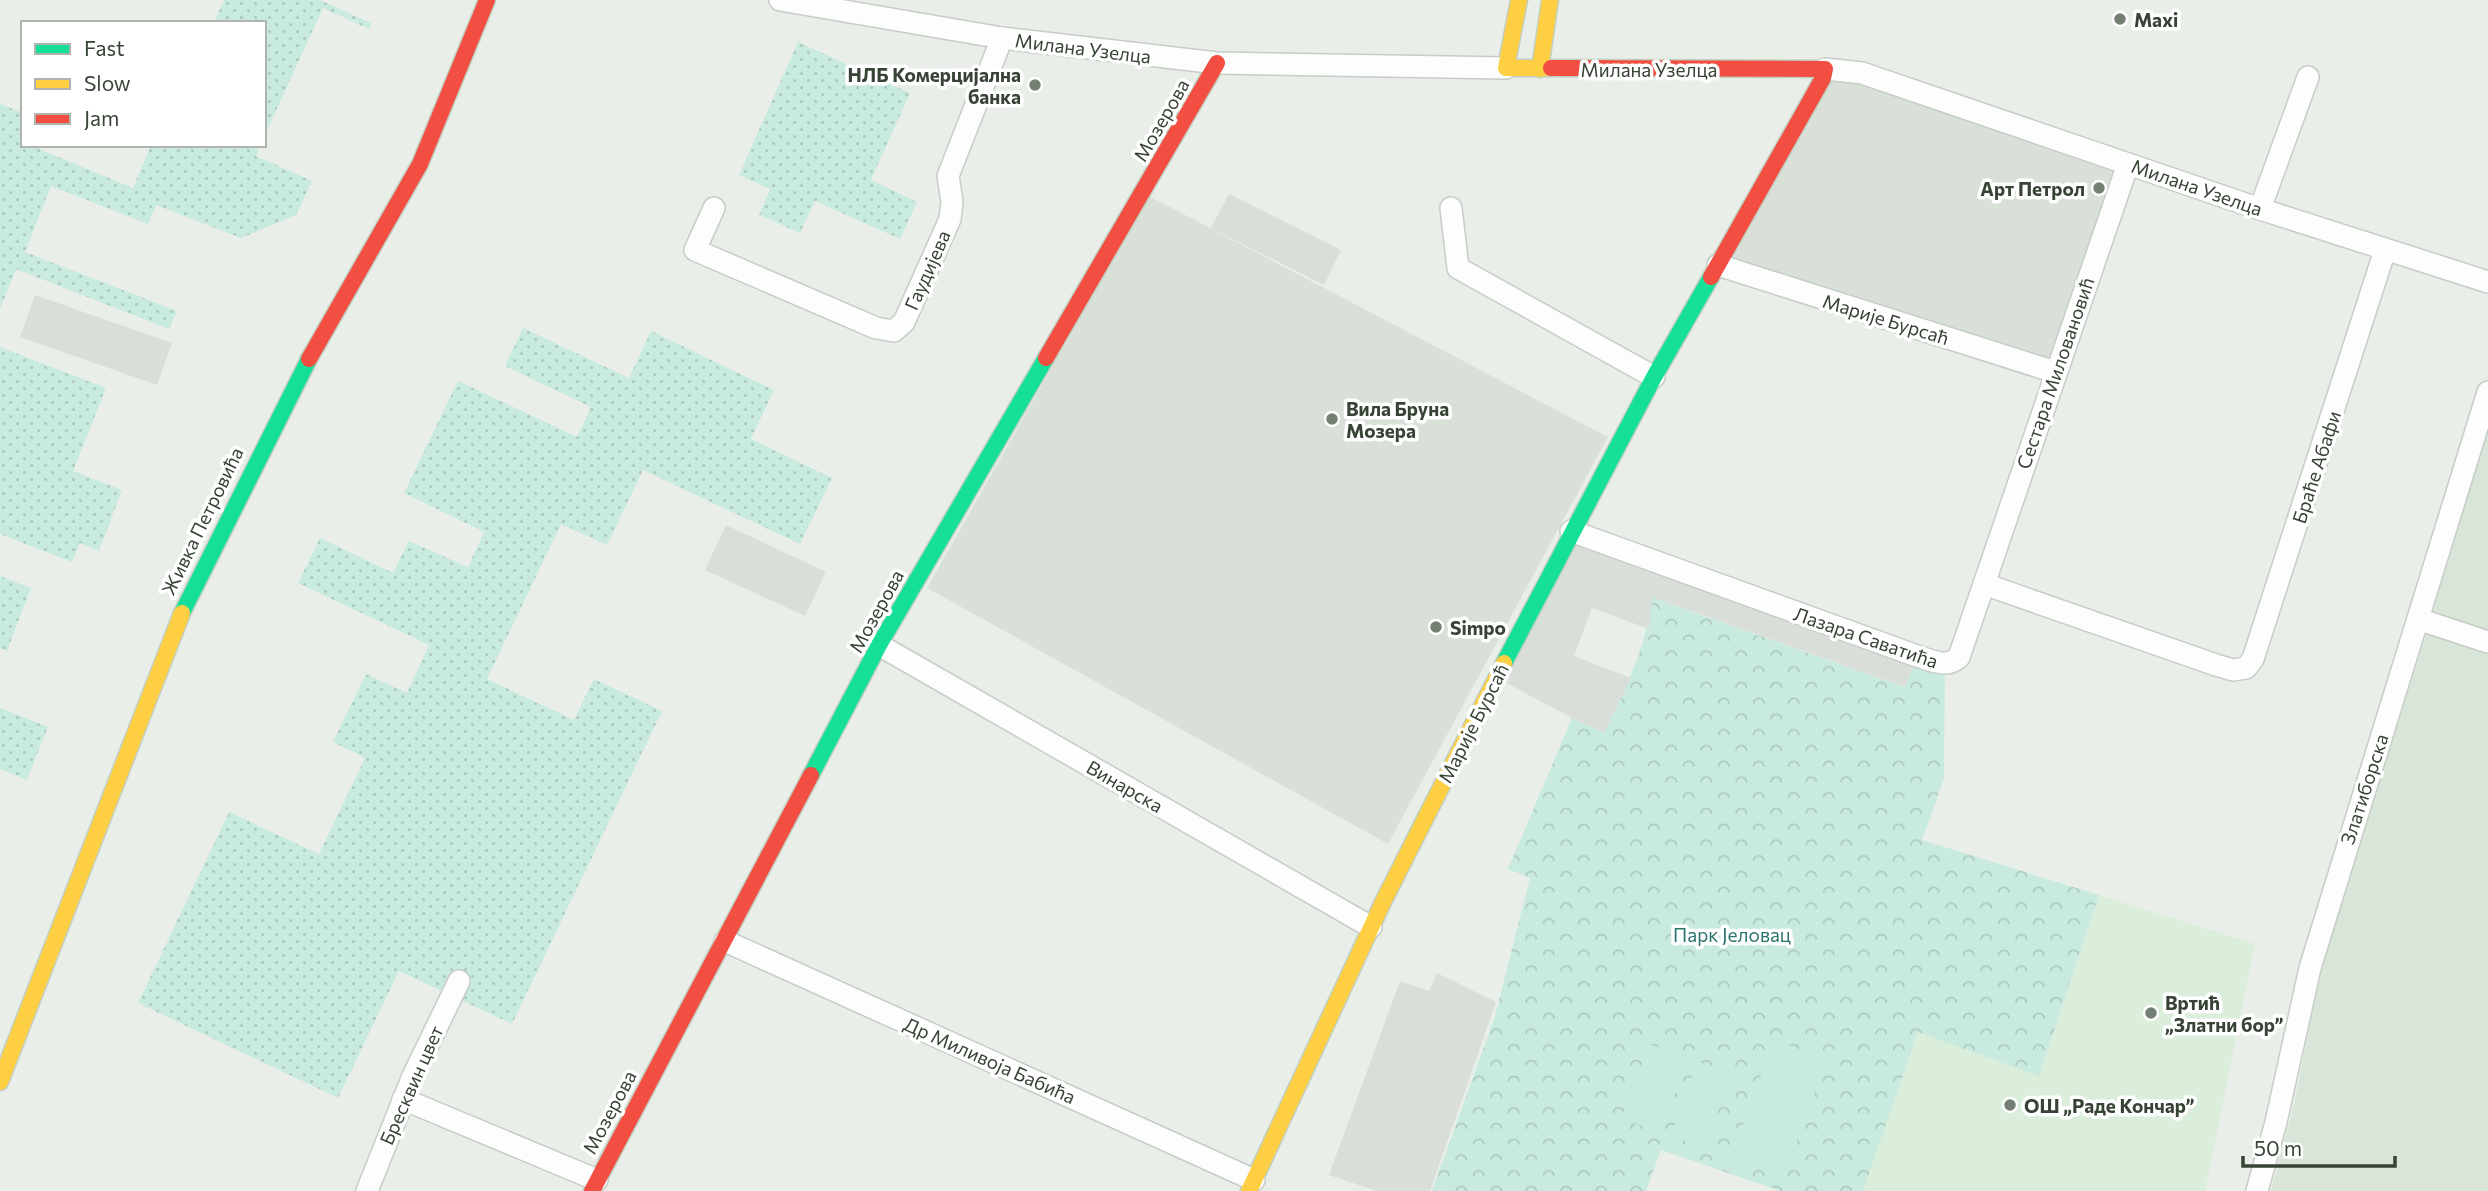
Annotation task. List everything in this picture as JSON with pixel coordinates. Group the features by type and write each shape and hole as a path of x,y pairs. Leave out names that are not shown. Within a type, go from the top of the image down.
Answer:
{"street":[{"name":"Живка Петровића","path":"0,1082 54,936 191,590 291,390 420,164 487,0"},
{"name":"Милана Узелца","path":"780,0 1002,38 1217,63 1540,69 1825,69 1862,74 2260,209 2488,282"},
{"path":"1506,68 1519,0"},
{"path":"1540,69 1550,0"},
{"name":"Гаудијева","path":"714,208 695,250 876,328 894,331 904,322 950,219 953,202 948,176 1002,38"},
{"name":"Мозерова","path":"595,1185 879,645 1217,63"},
{"name":"Марије Бурсаћ","path":"1252,1185 1371,927 1571,531 1717,265 1817,94 1825,69"},
{"path":"2260,209 2308,77"},
{"name":"Сестара Миловановић","path":"1984,584 2128,164"},
{"path":"1451,208 1458,268 1654,377"},
{"name":"Браће Абафи","path":"1984,584 2232,670 2246,668 2253,659 2385,250"},
{"name":"Марије Бурсаћ","path":"1717,265 2055,372"},
{"name":"Златиборска","path":"2257,1191 2276,1122 2310,968 2488,391"},
{"name":"Лазара Саватића","path":"1571,531 1945,664 1959,657 1984,584"},
{"path":"2418,620 2488,642"},
{"name":"Винарска","path":"879,645 1371,927"},
{"name":"Др Миливоја Бабића","path":"725,941 1252,1185"},
{"name":"Бресквин цвет","path":"367,1191 403,1099 459,981"},
{"path":"403,1099 595,1185"}],"shaded area":[{"path":"1825,69 2128,164 2055,372 1718,265"},
{"path":"1229,194 1341,250 1324,285 1211,228"},
{"path":"1149,196 1608,437 1388,844 927,588"},
{"path":"35,295 172,343 157,385 20,337"},
{"path":"2488,426 2488,1191 2271,1191 2294,1105 2323,959 2425,638"},
{"path":"726,525 826,572 805,616 705,570"},
{"path":"1571,531 1917,656 1905,687 1652,597 1649,629 1592,608 1574,656 1631,678 1604,733 1497,678"},
{"path":"2099,895 2255,944 2205,1191 1863,1191 1918,1032 2039,1075"},
{"path":"1437,973 1496,1002 1430,1191 1377,1191 1329,1175 1400,981 1429,991"}],"green space":[{"path":"224,0 320,0 371,23 369,29 323,8 266,133 266,21 215,21"},
{"path":"798,42 910,93 871,180 917,202 900,239 815,201 800,233 759,215 770,189 739,175"},
{"path":"0,104 21,112 21,147 40,147 133,188 150,147 259,147 256,156 312,181 296,215 241,238 156,205 148,224 51,186 25,252 177,311 169,329 16,269 0,309"},
{"path":"523,328 629,378 651,331 774,390 751,439 832,478 800,544 643,470 607,545 561,524 487,679 574,720 594,679 662,711 512,1024 399,971 338,1098 138,1003 229,812 319,854 365,758 333,742 366,674 407,693 429,645 298,583 320,538 393,573 409,541 468,567 484,532 404,493 458,381 577,437 591,407 505,366"},
{"path":"0,347 106,388 73,471 122,490 99,551 80,543 72,562 0,534"},
{"path":"0,576 31,588 7,651 0,648"},
{"name":"Парк Јеловац","path":"1651,597 1904,687 1917,656 1945,664 1944,779 1922,840 2099,895 2039,1076 1918,1032 1863,1191 1781,1191 1661,1150 1646,1191 1432,1191 1495,1016 1530,878 1508,869 1572,718 1604,732 1640,650"},
{"path":"0,708 48,727 27,780 0,769"},
{"path":"1774,1040 1827,1059 1784,1177 1731,1158"},
{"path":"1649,1044 1687,1058 1661,1132 1621,1119"},
{"path":"1698,1062 1732,1074 1705,1148 1671,1136"}],"traffic: fast":[{"path":"1504,663 1654,377 1711,277"},
{"path":"811,775 879,645 1046,358"},
{"path":"182,613 309,359"}],"traffic: slow":[{"path":"1519,0 1506,68 1551,68"},
{"path":"1540,69 1550,0"},
{"path":"0,1082 182,613"},
{"path":"1249,1191 1383,902 1504,663"}],"traffic: jam":[{"path":"309,359 420,164 487,0"},
{"path":"1046,358 1217,63"},
{"path":"1551,68 1825,69 1823,78 1711,277"},
{"path":"592,1191 811,775"}],"place":[{"name":"Maxi","path":"2120,19"},
{"name":"НЛБ Комерцијална банка","path":"1035,85"},
{"name":"Арт Петрол","path":"2099,188"},
{"name":"Вила Бруна Мозера","path":"1332,419"},
{"name":"Simpo","path":"1436,627"},
{"name":"Вртић „Златни бор”","path":"2151,1013"},
{"name":"ОШ „Раде Кончар”","path":"2010,1105"}]}
